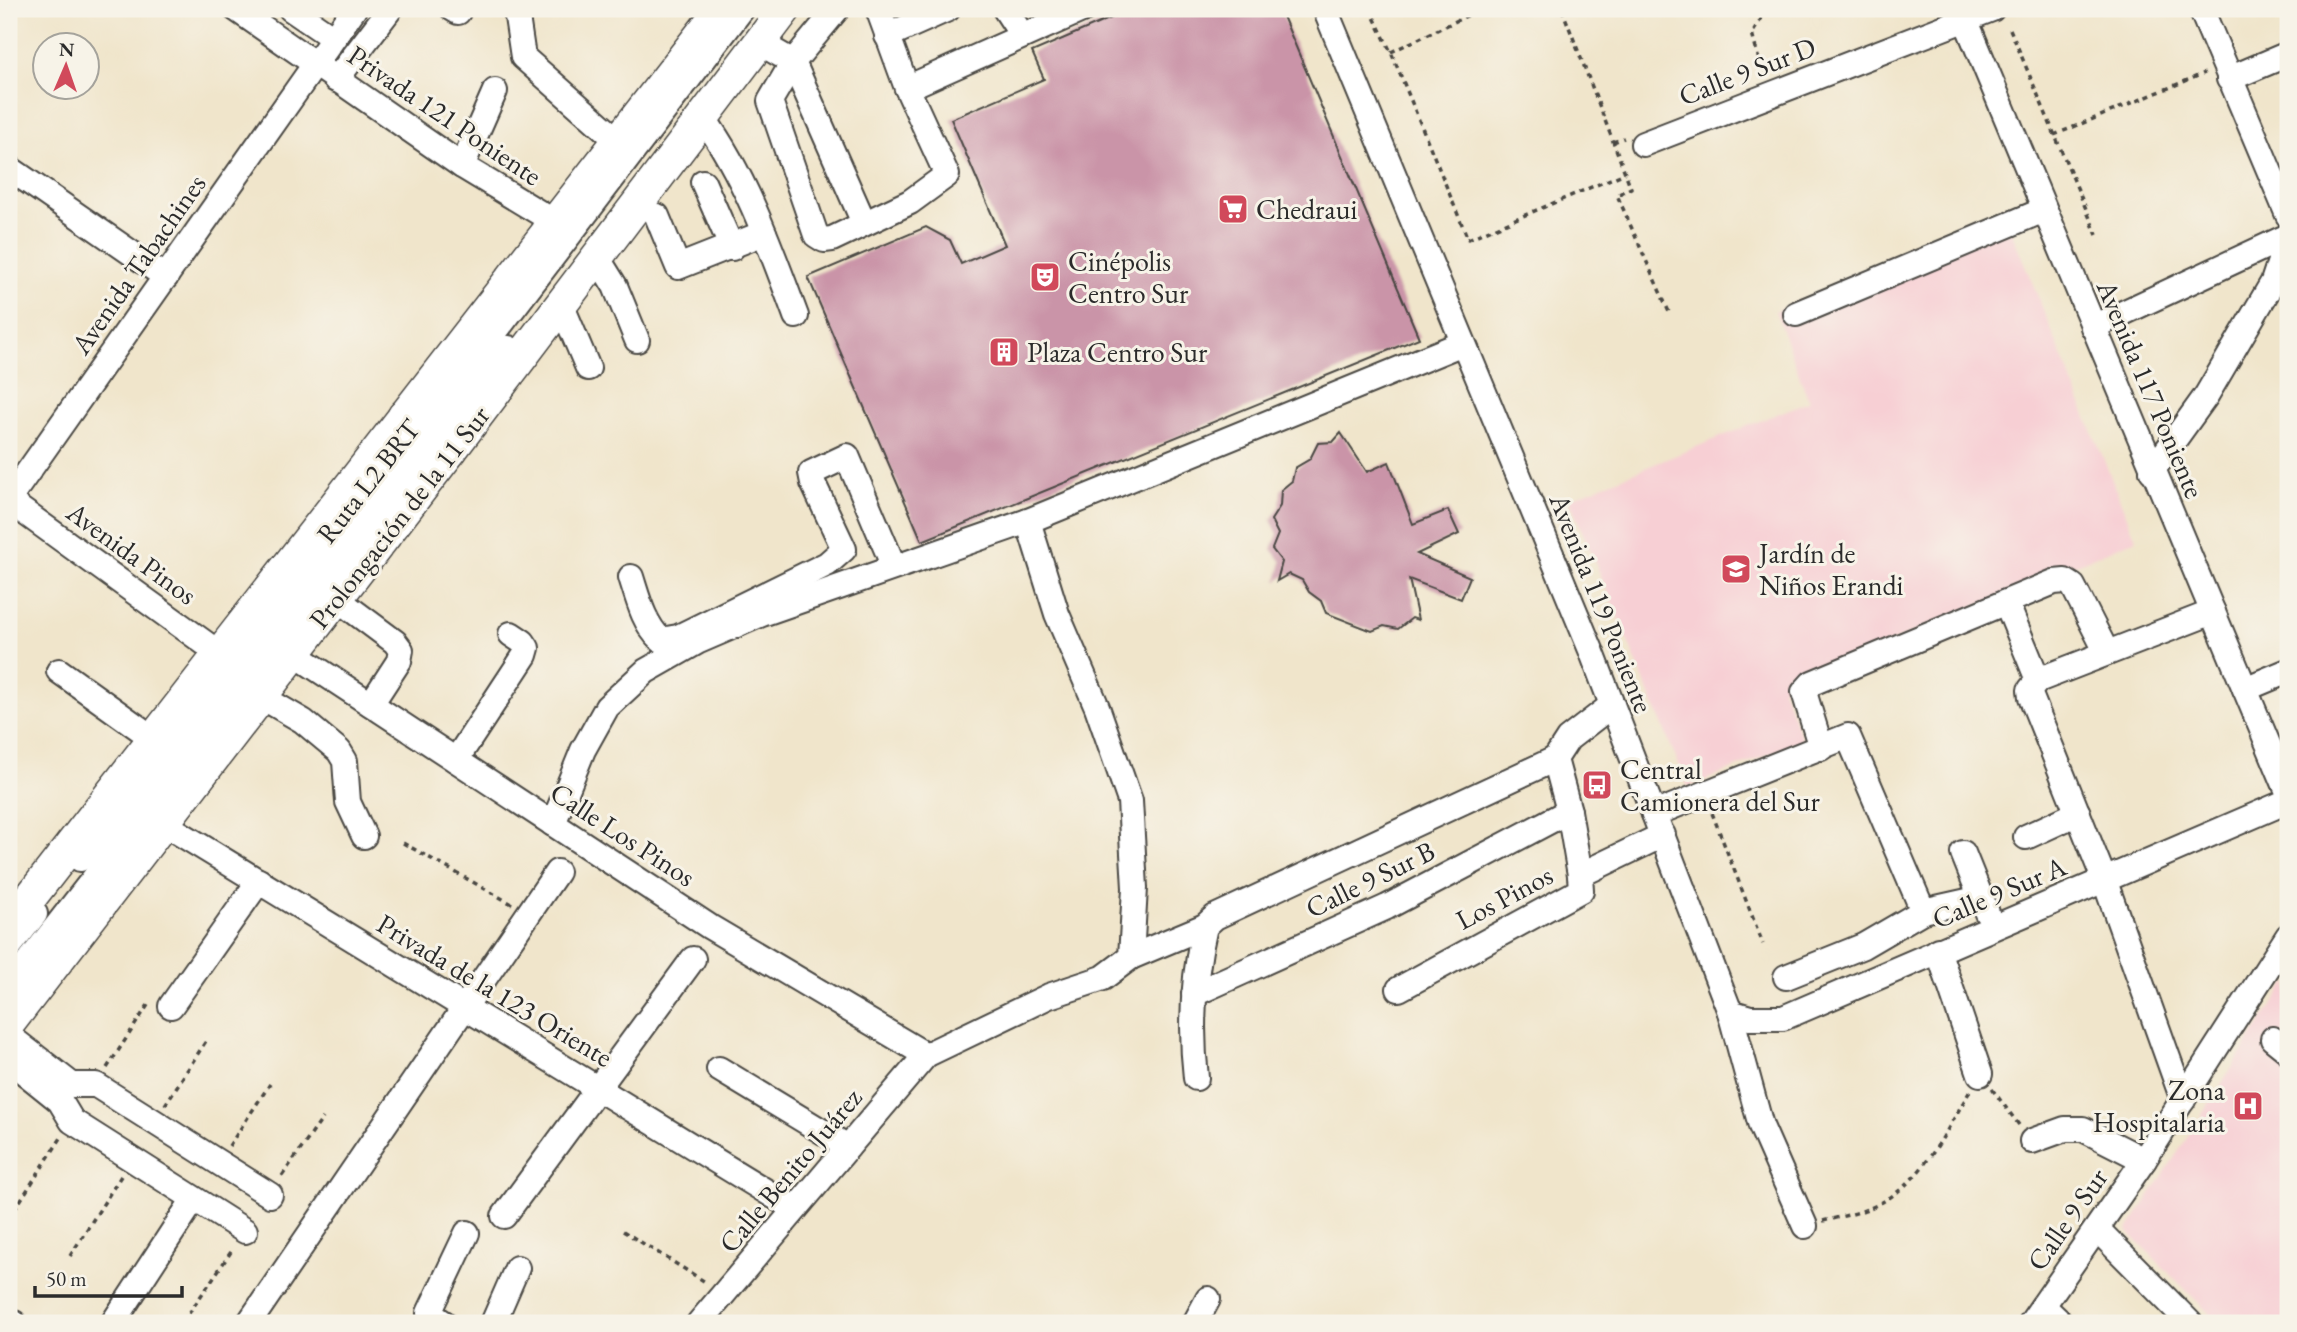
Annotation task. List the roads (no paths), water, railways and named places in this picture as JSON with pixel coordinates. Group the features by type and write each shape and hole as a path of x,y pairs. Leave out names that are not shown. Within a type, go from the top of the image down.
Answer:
{"main road":[{"name":"Prolongación de la 11 Sur","path":"9,1023 336,598 553,222 721,9"},
{"name":"Prolongación de la 11 Sur","path":"9,925 220,654 429,434 561,304 704,118 773,21"}],"street":[{"name":"Privada 121 Poniente","path":"236,9 462,166 553,222"},
{"path":"291,9 332,37"},
{"name":"Avenida Tabachines","path":"9,500 354,9"},
{"path":"336,80 390,9"},
{"path":"520,9 517,17 523,57 617,140"},
{"name":"Ruta L2 BRT","path":"9,987 429,434 742,9"},
{"path":"836,9 799,54 771,101 771,110 816,234 824,240 832,239 910,202 947,175 907,88 878,9"},
{"path":"887,36 948,9"},
{"path":"1005,9 1022,35"},
{"path":"907,88 1084,9"},
{"name":"Avenida 119 Poniente","path":"1325,9 1612,705 1730,1012 1761,1126 1805,1226"},
{"name":"Calle 9 Sur D","path":"1643,144 1963,13 1992,9"},
{"path":"2201,9 2288,215"},
{"name":"Avenida 117 Poniente","path":"1963,13 2151,471 2288,792"},
{"path":"773,21 799,54 864,223"},
{"name":"Ruta L2 BRT","path":"9,947 261,634 773,21"},
{"path":"2226,73 2286,60"},
{"path":"462,166 495,91"},
{"path":"704,118 724,148 764,233 796,316"},
{"path":"9,168 166,277"},
{"path":"703,182 732,247"},
{"path":"1796,313 2044,210"},
{"path":"657,216 678,267 764,233"},
{"path":"2093,327 2284,239"},
{"path":"2151,471 2206,396 2273,282 2284,239"},
{"path":"597,257 615,286 637,340"},
{"path":"561,304 588,368"},
{"path":"553,824 583,750 607,706 646,671 697,642 762,614 1028,521 1463,343"},
{"path":"631,577 643,614 652,632 661,640 678,637 827,564 844,549 813,483 811,472 847,456 894,566"},
{"name":"Avenida Pinos","path":"9,500 220,654"},
{"path":"1028,521 1057,614 1097,707 1130,801 1135,888 1131,957"},
{"path":"1821,748 1804,692 1812,684 2054,582 2065,582 2073,586 2107,653"},
{"path":"336,598 395,642 401,650 399,661 371,704"},
{"path":"2006,602 2038,680"},
{"path":"2183,1101 2104,879 2030,690 2038,680 2213,612"},
{"path":"456,760 526,655 527,648 523,642 510,634"},
{"name":"Calle Los Pinos","path":"293,653 710,927 926,1055"},
{"path":"58,671 154,739"},
{"path":"2245,689 2288,671"},
{"path":"261,696 303,720 339,751 345,761 348,802 364,836"},
{"path":"926,1055 1049,996 1103,978 1131,957 1205,926 1215,917 1555,759 1568,739 1612,705"},
{"name":"Los Pinos","path":"1399,989 1581,890 1580,875 1705,795 1848,736 1923,911"},
{"path":"1555,759 1569,811 1580,875"},
{"name":"Calle 9 Sur A","path":"1730,1012 1751,1018 1783,1017 2288,801"},
{"name":"Calle 9 Sur B","path":"1194,994 1387,907 1569,811"},
{"path":"2026,837 2078,813"},
{"name":"Privada de la 123 Oriente","path":"163,823 795,1209"},
{"path":"1963,853 1993,927"},
{"path":"249,1323 557,872"},
{"path":"160,1005 259,881"},
{"path":"1786,977 1863,946 1923,911 1981,898"},
{"path":"1196,1078 1191,1037 1194,994 1205,926"},
{"name":"Calle 9 Sur","path":"2037,1315 2144,1160 2288,936"},
{"path":"1938,950 1980,1074"},
{"path":"504,1216 693,959"},
{"path":"9,1036 75,1098 131,1160 245,1231"},
{"name":"Calle Benito Juárez","path":"705,1322 724,1294 926,1055"},
{"path":"9,1060 75,1098 154,1122 270,1195"},
{"path":"719,1069 848,1147"},
{"path":"2032,1141 2065,1129 2083,1129 2144,1160"},
{"path":"113,1323 194,1199"},
{"path":"2097,1229 2190,1323"},
{"path":"444,1323 429,1313 467,1233"},
{"path":"493,1323 517,1268"},
{"path":"1195,1323 1208,1299"},
{"path":"2037,1315 2061,1323"}],"place":[{"name":"Chedraui","path":"1233,209"},
{"name":"Cinépolis Centro Sur","path":"1045,277"},
{"name":"Plaza Centro Sur","path":"1004,352"},
{"name":"Jardín de Niños Erandi","path":"1736,569"},
{"name":"Central Camionera del Sur","path":"1597,785"},
{"name":"Zona Hospitalaria","path":"2248,1106"}]}
